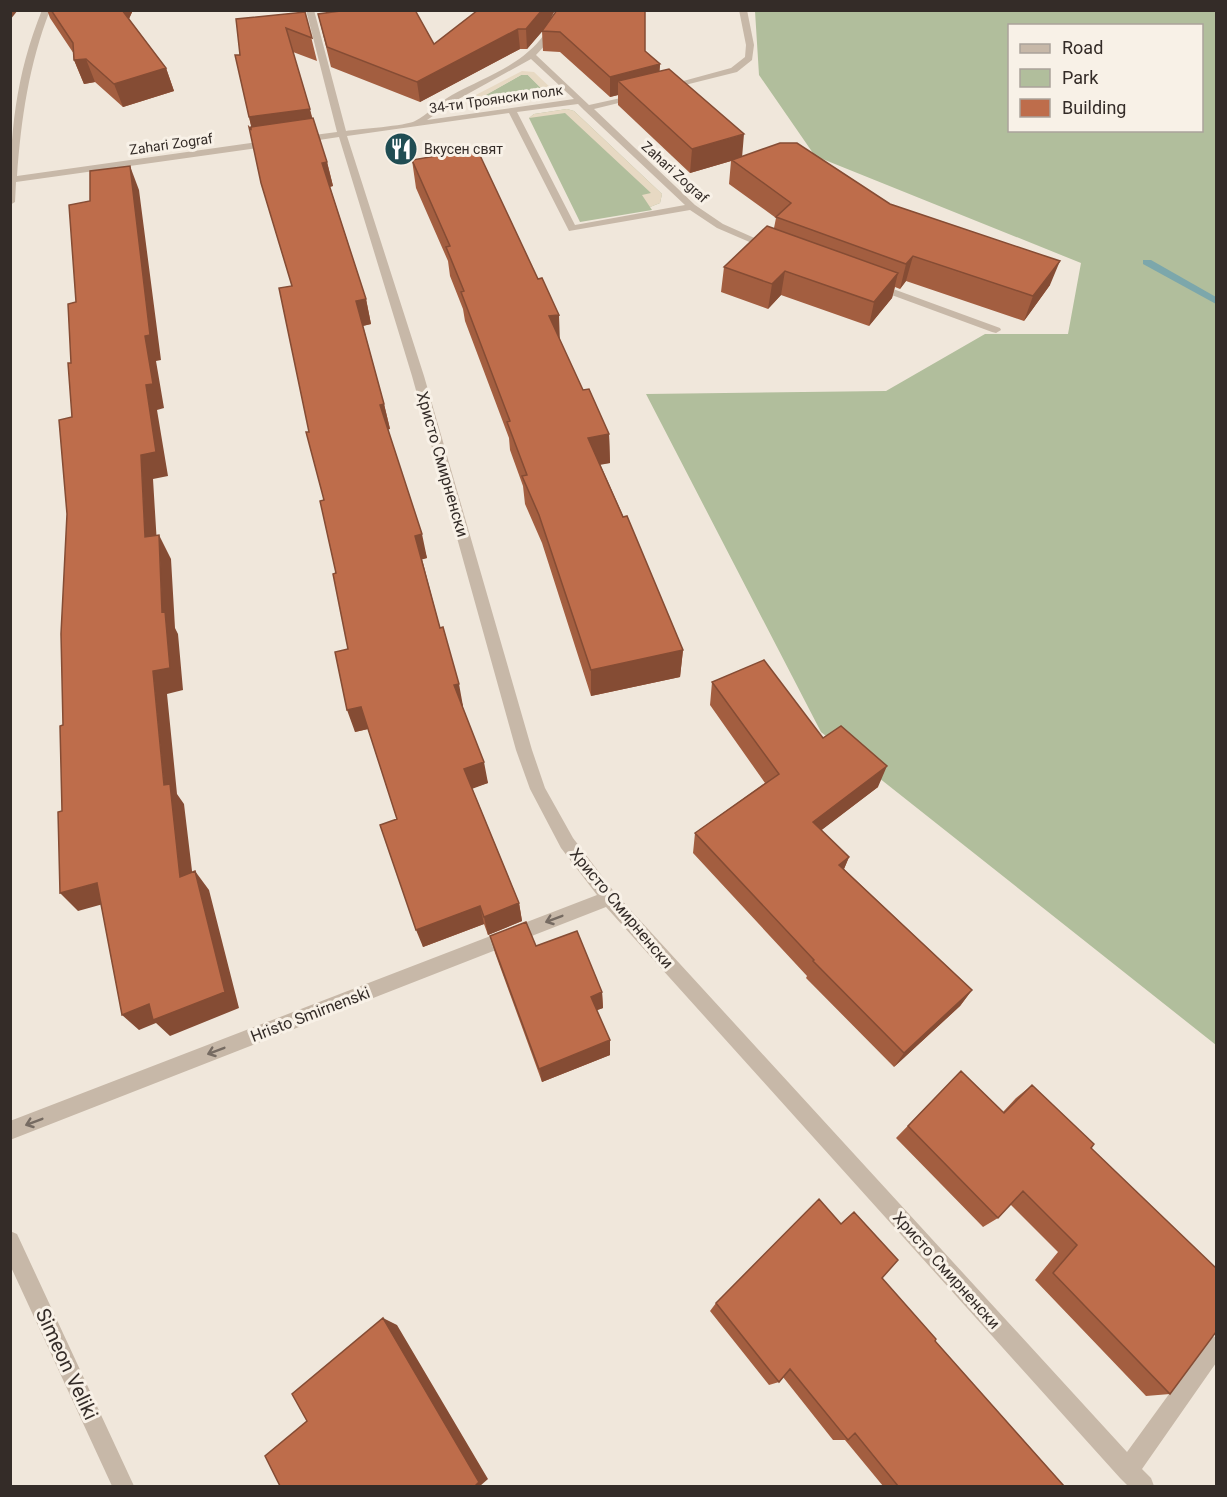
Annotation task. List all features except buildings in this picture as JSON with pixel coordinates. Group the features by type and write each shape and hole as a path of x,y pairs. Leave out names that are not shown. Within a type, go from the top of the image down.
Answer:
{"street":[{"path":"10,202 25,76 46,10"},
{"name":"Христо Смирненски","path":"310,10 342,134 418,376 524,750 538,789 567,843 609,898 1143,1486"},
{"name":"Zahari Zograf","path":"11,180 415,124 454,97 532,55 557,26 560,10"},
{"path":"656,91 734,70 748,58 750,45 743,10"},
{"name":"Zahari Zograf","path":"532,55 692,207 720,226 782,252"},
{"name":"34-ти Троянски полк","path":"415,124 583,104 645,94"},
{"path":"512,111 572,229 692,207"},
{"path":"867,283 996,330"},
{"name":"Hristo Smirnenski","path":"10,1131 609,898"},
{"name":"Simeon Veliki","path":"10,1241 123,1486"},
{"path":"1128,1470 1216,1346"}],"green space":[{"path":"755,11 1216,11 1216,1045 821,732 646,394 886,391 985,334 1068,334 1081,263 815,156 759,75"},
{"path":"521,75 528,75 545,92 541,97 486,104 478,99"},
{"path":"567,109 574,111 662,194 660,203 650,207 652,210 580,222 529,118 534,114"}],"shaded area":[{"path":"522,71 534,72 554,91 554,95 545,99 487,107 471,104 472,97","holes":["521,75 528,75 545,92 541,97 486,104 479,99"]},
{"path":"567,109 574,111 662,194 660,203 650,207 642,195 651,193 565,113 529,118 534,114"}],"waterway":[{"path":"1147,262 1216,301"}],"place":[{"name":"Вкусен свят","path":"401,149"}]}
